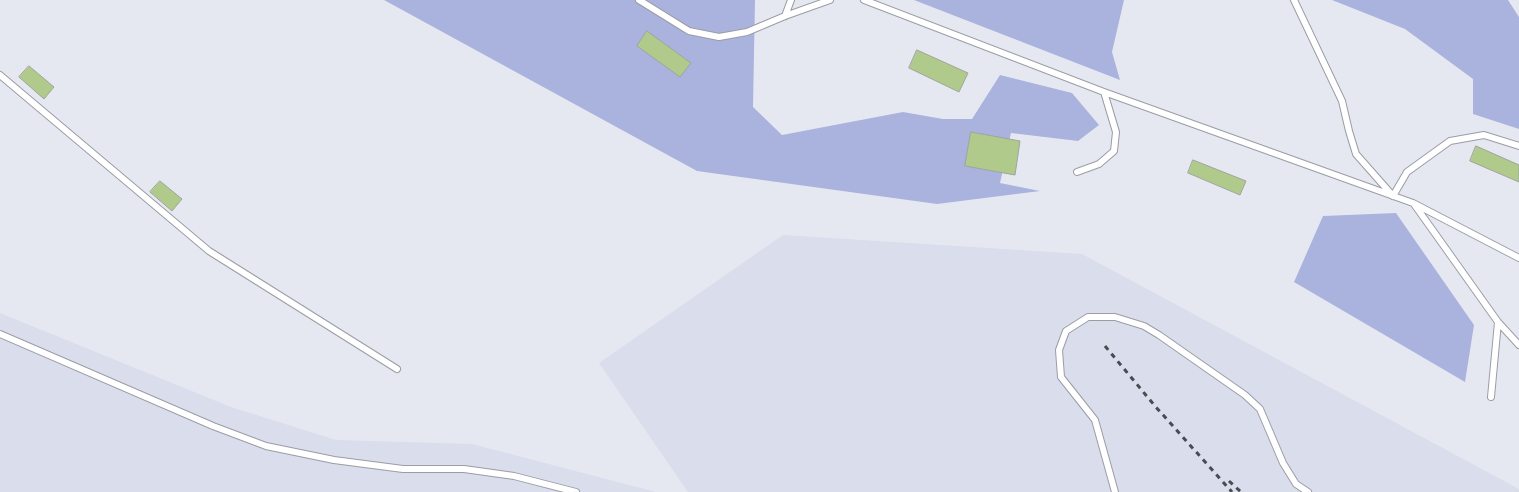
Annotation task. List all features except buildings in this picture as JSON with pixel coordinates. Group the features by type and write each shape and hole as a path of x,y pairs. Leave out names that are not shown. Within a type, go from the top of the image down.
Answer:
{"lane":[{"path":"639,0 689,31 718,37 746,32 830,0"},
{"path":"785,16 791,0"},
{"path":"864,0 1104,92 1413,203 1519,258"},
{"path":"1294,0 1342,101 1356,154 1393,196"},
{"path":"0,75 209,251 397,370"},
{"path":"1077,172 1099,164 1114,151 1116,132 1104,92"},
{"path":"1393,196 1407,172 1450,141 1484,135 1519,146"},
{"path":"1413,203 1498,322 1519,344"},
{"path":"1115,492 1095,420 1060,377 1059,350 1066,331 1088,317 1115,317 1144,326 1245,395 1260,409 1283,463 1296,484 1308,492"},
{"path":"1491,397 1498,322"},
{"path":"0,334 213,426 266,446 334,460 403,469 464,469 514,476 576,492"}],"shaded area":[{"path":"384,0 755,0 753,107 782,135 903,112 943,119 972,119 1000,75 1072,93 1099,125 1078,141 1011,133 1000,183 1040,191 937,204 697,171"},
{"path":"914,0 1124,0 1112,52 1120,80"},
{"path":"1332,0 1508,0 1519,17 1519,129 1473,114 1473,79 1405,29"},
{"path":"1396,213 1474,325 1465,382 1294,282 1323,216"},
{"path":"783,235 1082,254 1519,489 1519,492 688,492 599,363"},
{"path":"0,313 231,407 336,440 472,444 656,492 0,492"}],"railway":[{"path":"1105,346 1155,406 1232,492"},
{"path":"1229,481 1241,492"}]}
